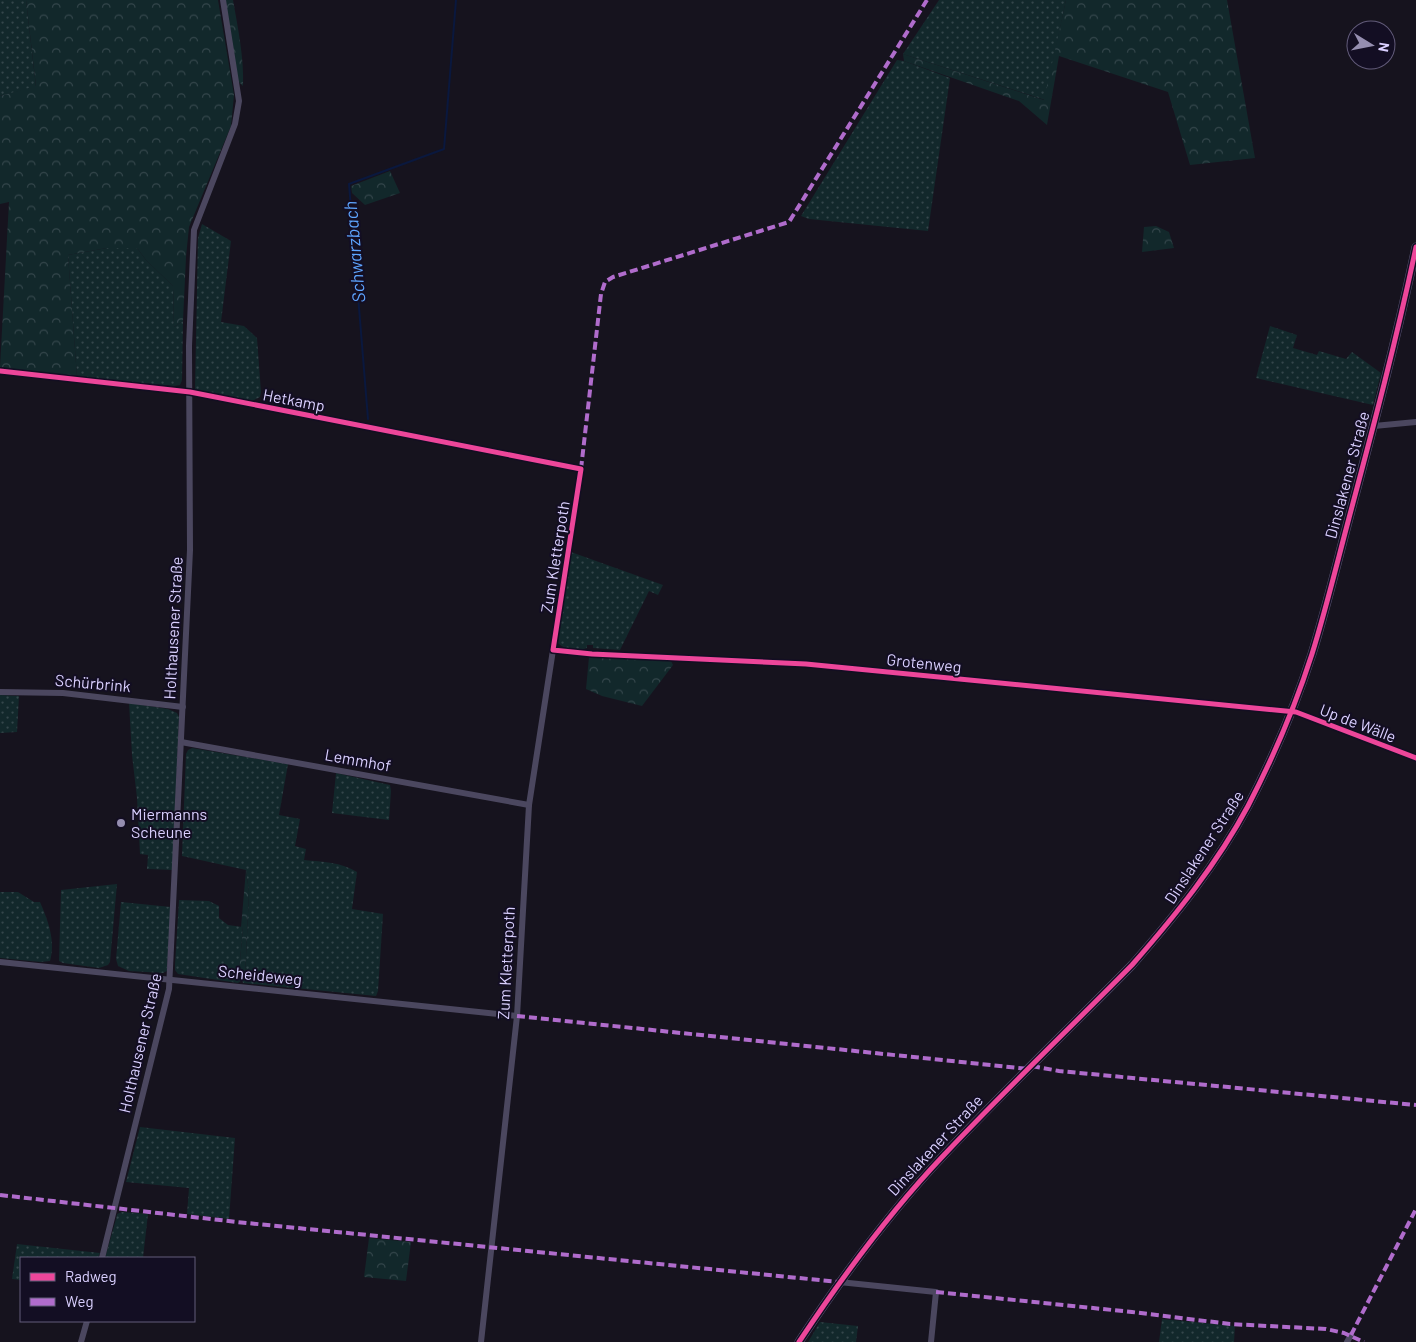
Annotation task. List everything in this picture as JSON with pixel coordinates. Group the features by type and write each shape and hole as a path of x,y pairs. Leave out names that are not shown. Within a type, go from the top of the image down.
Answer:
{"main road":[{"name":"Dinslakener Straße","path":"798,1342 839,1282 888,1219 942,1157 1132,965 1186,901 1247,808 1292,712 1312,655 1374,426 1416,247"}],"street":[{"name":"Holthausener Straße","path":"102,1257 170,979 190,550 189,346 194,230 235,124 239,101 223,0"},
{"name":"Hetkamp","path":"0,371 190,392 581,469"},
{"path":"1374,426 1416,422"},
{"name":"Zum Kletterpoth","path":"480,1342 517,1016 529,805 581,469"},
{"name":"Grotenweg","path":"553,650 592,654 806,664 1292,712"},
{"name":"Schürbrink","path":"0,692 72,694 183,707"},
{"name":"Up de Wälle","path":"1292,712 1416,758"},
{"name":"Lemmhof","path":"181,742 529,805"},
{"name":"Scheideweg","path":"0,962 517,1016"},
{"path":"839,1282 936,1292 932,1342"},
{"path":"81,1342 87,1322"},
{"path":"1347,1342 1351,1335"}],"green space":[{"path":"0,0 26,0 36,87 0,96"},
{"path":"26,0 218,0 234,95 231,126 189,227 183,321 174,327 173,286 146,260 137,248 107,248 68,255 77,377 0,367 9,202 0,204 0,96 36,86"},
{"path":"224,0 233,0 242,54 243,86 238,81"},
{"path":"939,0 1066,0 1045,100 903,54"},
{"path":"1066,0 1227,0 1255,158 1190,165 1168,92 1059,56 1047,125 1019,101 904,61 903,54 1044,100"},
{"path":"897,60 950,78 928,231 809,219 801,216"},
{"path":"390,171 400,193 365,205 352,193 351,186"},
{"path":"202,224 231,241 221,322 244,326 257,338 261,392 260,397 252,401 195,390 198,238"},
{"path":"1156,226 1169,232 1174,248 1142,252 1144,227"},
{"path":"107,248 137,248 146,260 173,286 174,327 183,321 182,380 180,385 77,377 68,255"},
{"path":"1270,326 1297,335 1293,348 1317,355 1319,351 1346,359 1352,352 1381,373 1373,405 1256,378"},
{"path":"571,552 663,585 658,595 649,591 620,650 593,648 593,645 587,645 587,648 575,650 558,643"},
{"path":"589,657 671,661 673,665 642,706 602,696 586,689"},
{"path":"0,695 19,696 17,732 0,733"},
{"path":"129,703 168,709 177,713 179,717 173,870 147,869 148,855 140,854"},
{"path":"192,748 288,764 279,815 300,819 295,846 306,849 304,860 338,864 357,872 352,909 383,914 378,991 376,996 243,983 242,979 245,978 249,892 246,870 182,856 186,754"},
{"path":"336,773 390,785 389,820 332,813"},
{"path":"246,870 249,892 245,978 238,983 243,927 241,927"},
{"path":"117,884 110,962 108,965 99,968 59,961 61,890"},
{"path":"0,892 18,892 34,902 40,902 52,939 50,961 41,962 0,958"},
{"path":"179,900 209,901 219,906 219,918 228,925 243,927 238,983 178,974 175,970"},
{"path":"121,902 171,907 167,971 163,973 129,971 118,966 116,959"},
{"path":"140,1127 235,1138 229,1219 187,1214 189,1188 126,1182"},
{"path":"122,1212 148,1214 143,1257 105,1257 117,1214"},
{"path":"369,1238 411,1242 406,1281 364,1277"},
{"path":"17,1244 100,1253 98,1257 20,1257 20,1280 12,1279"},
{"path":"1162,1319 1235,1326 1234,1342 1159,1342"},
{"path":"820,1322 858,1326 856,1342 808,1342"}],"waterway":[{"name":"Schwarzbach","path":"368,419 349,184 444,149 456,0"}],"marked path":[{"path":"581,469 601,294 605,282 613,277 789,222 927,0"},
{"path":"517,1016 1029,1069"},
{"path":"1032,1066 1059,1071 1416,1105"},
{"path":"0,1195 237,1222 839,1282"},
{"path":"1351,1335 1416,1209"},
{"path":"936,1292 1230,1324 1326,1329 1344,1333 1364,1342"}],"cycle path":[{"path":"799,1342 867,1246 923,1178 989,1108 1132,965 1164,928 1209,869 1248,806 1291,713 1317,637 1384,383 1416,247"},
{"path":"0,371 190,392 581,469 553,650 592,654 806,664 1296,712 1416,758"}],"place":[{"name":"Miermanns Scheune","path":"121,823"}]}
